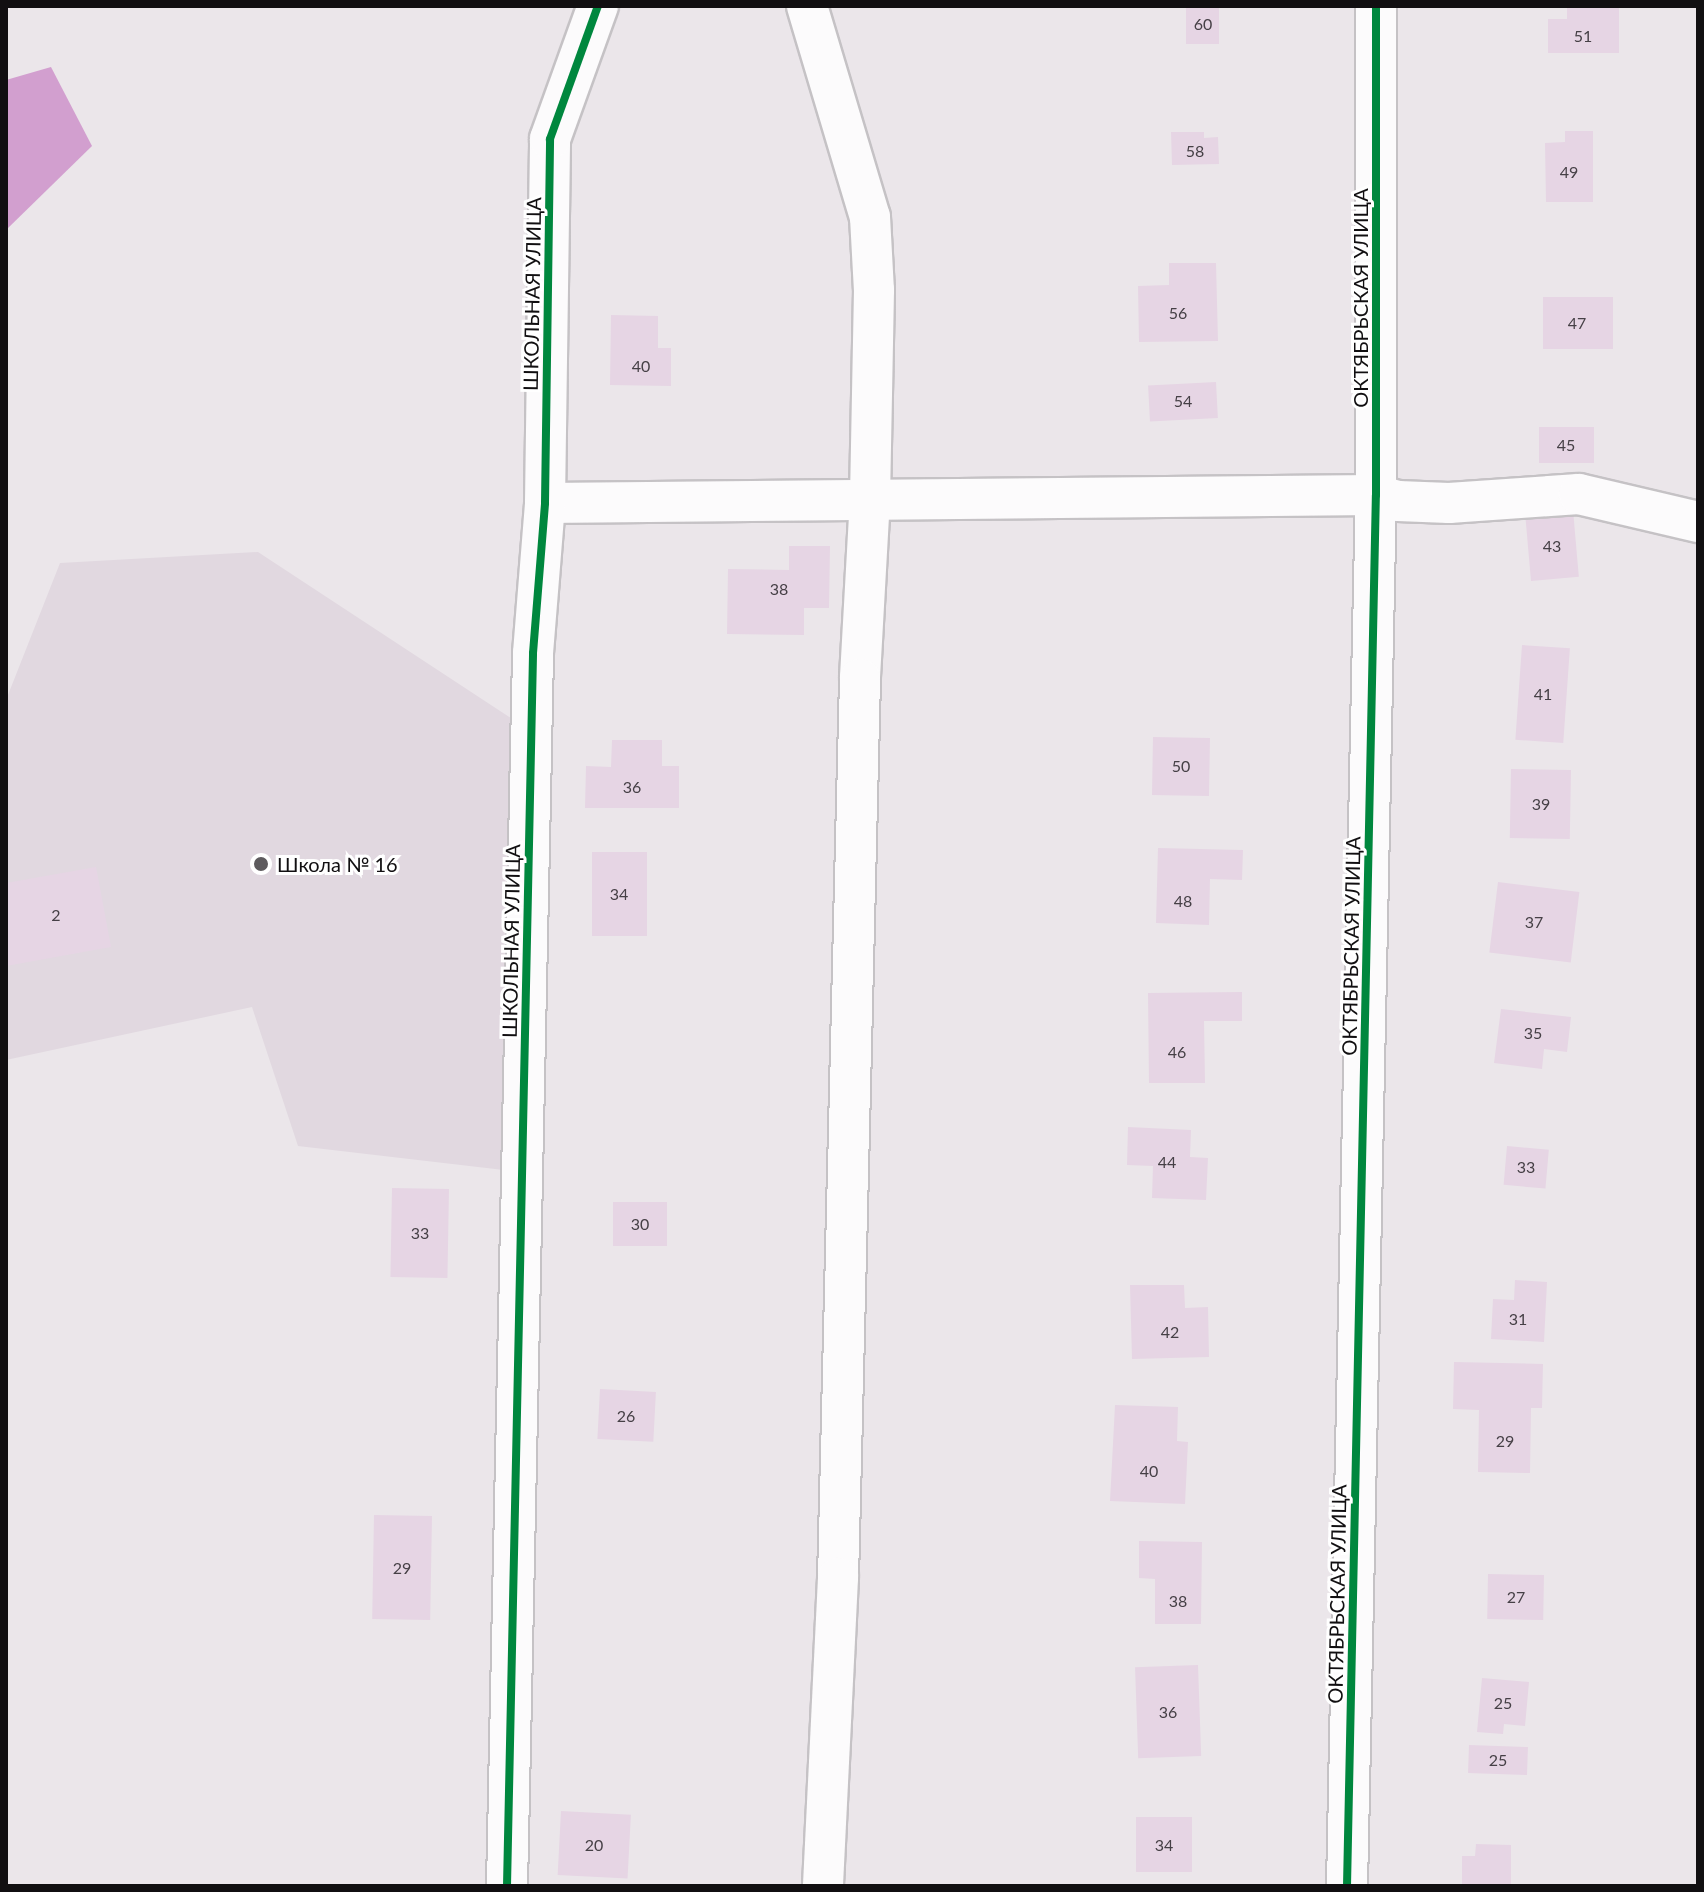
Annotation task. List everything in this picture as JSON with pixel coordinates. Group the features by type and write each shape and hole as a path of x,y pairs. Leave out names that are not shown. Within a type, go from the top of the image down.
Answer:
{"street":[{"name":"ШКОЛЬНАЯ УЛИЦА","path":"507,1886 533,653 545,503 550,139 598,6"},
{"path":"807,6 870,217 874,290 870,498 860,679 838,1578 823,1886"},
{"name":"ОКТЯБРЬСКАЯ УЛИЦА","path":"1347,1886 1376,495 1376,6"},
{"path":"545,503 1376,495 1398,501 1449,503 1579,494 1698,522"}],"shaded area":[{"path":"51,67 92,146 6,230 6,80"},
{"name":"Школа № 16","path":"258,552 517,722 513,1171 298,1146 252,1007 6,1060 6,700 60,563"}],"building":[{"path":"1186,6 1219,6 1219,44 1186,44"},
{"path":"1567,6 1619,6 1619,53 1548,53 1548,19 1567,19"},
{"path":"1565,131 1593,131 1593,202 1546,202 1545,143 1565,142"},
{"path":"1171,132 1204,132 1204,138 1218,137 1219,164 1172,165"},
{"path":"1169,263 1216,263 1218,341 1139,342 1138,286 1169,285"},
{"path":"1543,297 1613,297 1613,349 1543,349"},
{"path":"611,315 658,316 658,348 671,348 671,386 610,385"},
{"path":"1216,382 1218,418 1150,422 1148,386"},
{"path":"1539,427 1594,427 1594,463 1539,463"},
{"path":"1573,510 1579,577 1531,581 1525,514"},
{"path":"789,546 830,546 829,608 804,608 804,635 727,634 728,569 789,570"},
{"path":"1522,645 1570,648 1563,743 1515,740"},
{"path":"1153,737 1210,738 1209,796 1152,795"},
{"path":"612,740 662,740 662,766 679,766 679,808 585,808 586,766 611,767"},
{"path":"1511,769 1571,770 1570,839 1510,838"},
{"path":"1158,848 1243,850 1242,880 1210,879 1209,925 1156,923"},
{"path":"592,852 647,852 647,936 592,936"},
{"path":"96,867 111,947 6,966 6,883"},
{"path":"1498,882 1579,892 1571,962 1489,952"},
{"path":"1242,992 1242,1021 1204,1021 1205,1083 1149,1083 1148,993"},
{"path":"1501,1009 1571,1017 1567,1052 1544,1049 1542,1069 1494,1063"},
{"path":"1128,1127 1191,1130 1190,1157 1208,1158 1206,1200 1152,1198 1153,1166 1127,1165"},
{"path":"1507,1146 1549,1150 1545,1189 1504,1185"},
{"path":"392,1188 449,1189 447,1278 390,1277"},
{"path":"613,1202 667,1202 667,1246 613,1246"},
{"path":"1515,1280 1547,1282 1544,1342 1491,1339 1493,1299 1514,1300"},
{"path":"1130,1285 1184,1285 1185,1308 1208,1307 1209,1357 1132,1359"},
{"path":"1454,1362 1543,1364 1542,1408 1531,1408 1530,1473 1478,1472 1479,1410 1453,1409"},
{"path":"600,1389 656,1392 653,1442 597,1439"},
{"path":"1115,1405 1178,1407 1177,1441 1188,1442 1185,1504 1110,1501"},
{"path":"374,1515 432,1516 430,1620 372,1619"},
{"path":"1139,1541 1202,1542 1201,1624 1155,1624 1155,1579 1139,1578"},
{"path":"1488,1574 1544,1575 1543,1620 1487,1619"},
{"path":"1198,1665 1201,1756 1138,1758 1135,1667"},
{"path":"1482,1678 1529,1682 1525,1726 1504,1724 1503,1734 1477,1732"},
{"path":"1469,1745 1528,1747 1527,1775 1468,1773"},
{"path":"561,1811 631,1815 628,1879 558,1875"},
{"path":"1136,1817 1192,1817 1192,1872 1136,1872"},
{"path":"1476,1844 1511,1845 1511,1886 1462,1886 1462,1856 1475,1856"}],"cycle path":[{"path":"507,1886 533,653 545,503 550,139 598,6"},
{"path":"1347,1886 1376,495 1376,6"}],"place":[{"name":"Школа № 16","path":"261,864"}]}
